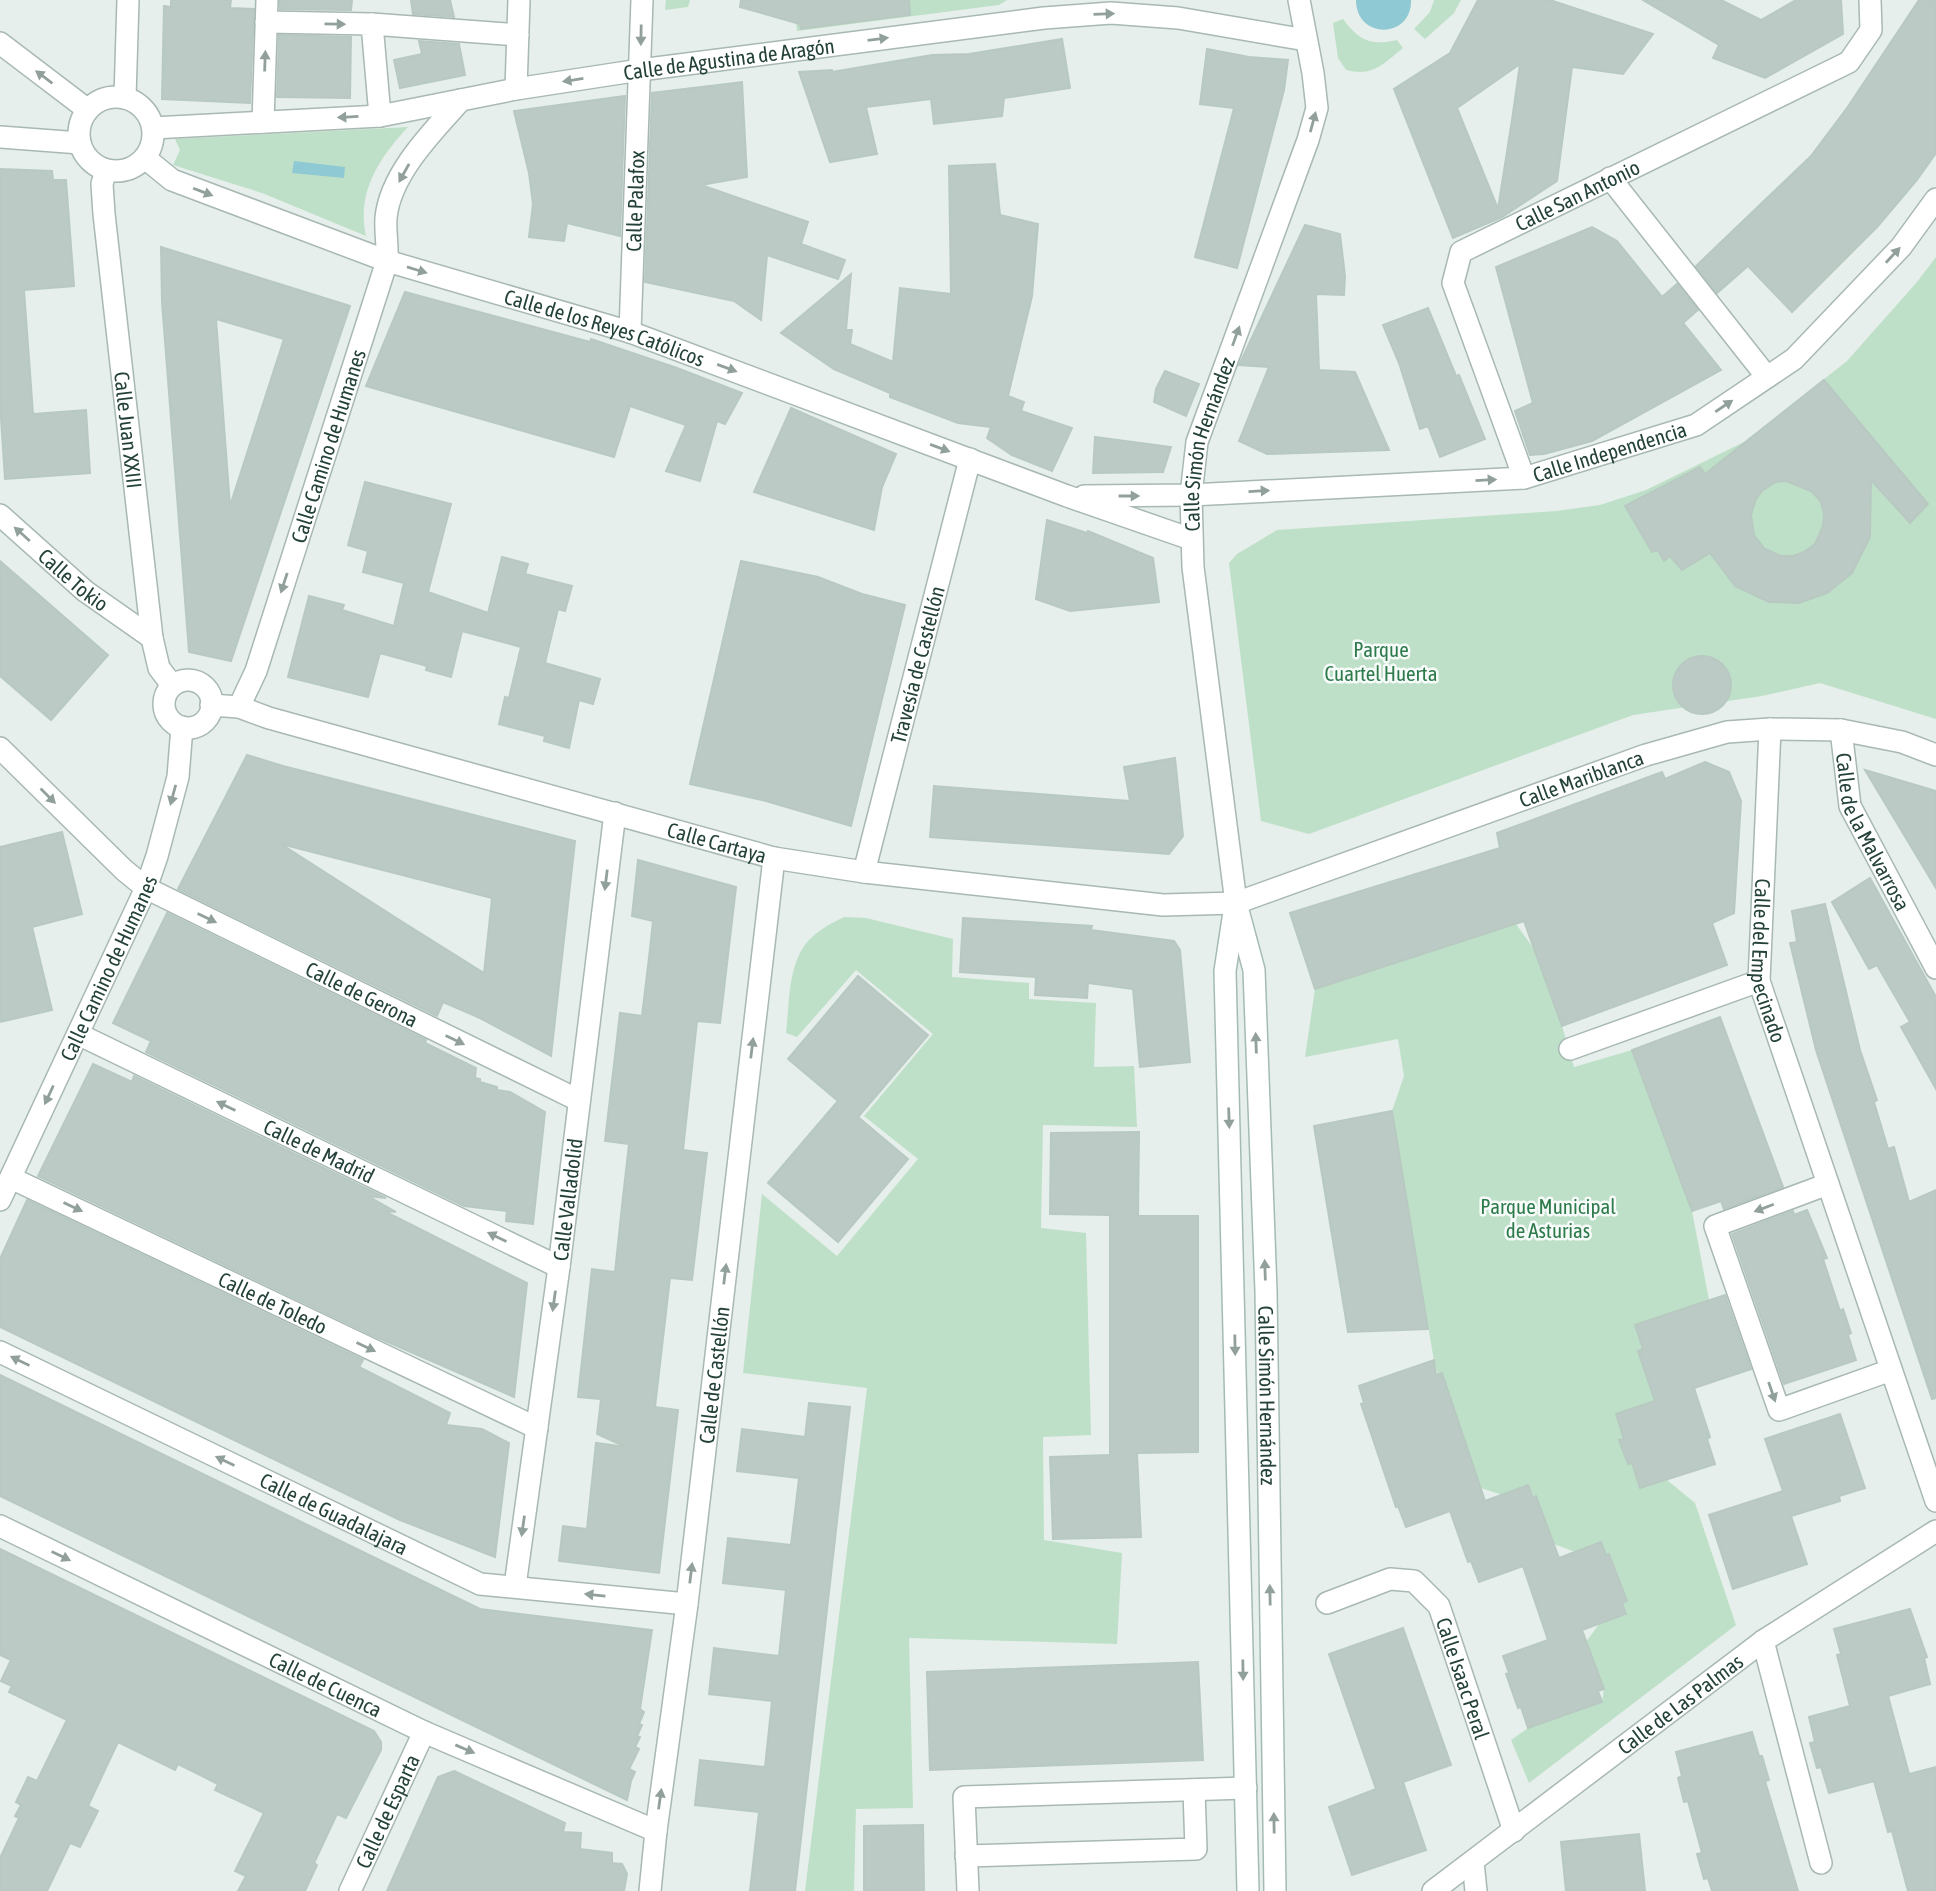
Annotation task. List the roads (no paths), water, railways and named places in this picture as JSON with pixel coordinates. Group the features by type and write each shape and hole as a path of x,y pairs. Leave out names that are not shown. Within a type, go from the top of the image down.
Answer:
{"street":[{"path":"125,98 128,0"},
{"path":"263,122 267,0"},
{"path":"516,89 519,0"},
{"name":"Calle Palafox","path":"630,332 642,0"},
{"name":"Calle Simón Hernández","path":"1277,1887 1266,1291 1254,970 1236,903 1191,539 1191,495 1197,442 1308,140 1317,108 1299,0"},
{"name":"Calle San Antonio","path":"1524,478 1453,283 1461,252 1849,62 1871,30 1870,0"},
{"name":"Calle de Agustina de Aragón","path":"153,128 380,116 516,89 640,70 1044,18 1111,13 1178,18 1306,40"},
{"path":"266,22 372,24 518,34"},
{"path":"372,24 380,116"},
{"path":"0,43 88,110"},
{"path":"125,98 144,109 153,128 153,139 145,158 127,170 106,170 85,155 79,132 82,120 88,110 105,99 125,98"},
{"name":"Calle Camino de Humanes","path":"239,707 260,658 387,261 386,218 392,195 419,147 461,100"},
{"path":"0,138 80,143"},
{"name":"Calle de los Reyes Católicos","path":"145,158 172,180 387,261 630,332 1067,496 1191,539"},
{"name":"Calle Juan XXIII","path":"106,170 102,184 104,214 152,638 159,668 172,685"},
{"path":"1611,178 1767,377"},
{"name":"Calle Independencia","path":"1191,495 1524,478 1696,425 1794,359 1900,247 1936,199"},
{"name":"Travesía de Castellón","path":"864,872 970,459"},
{"name":"Calle de los Reyes Católicos","path":"1067,496 1191,495"},
{"name":"Calle Tokio","path":"0,515 85,591 152,638"},
{"path":"180,681 198,683 205,688 211,705 209,715 202,723 193,727 182,727 173,723 166,715 163,704 172,685 180,681"},
{"name":"Calle Cartaya","path":"211,705 239,707 269,718 774,858 864,872 1163,905 1236,903"},
{"name":"Calle Camino de Humanes","path":"0,1200 146,888 177,776 182,727"},
{"name":"Calle Mariblanca","path":"1236,903 1682,743 1727,732 1770,729 1841,730 1902,742 1936,755"},
{"name":"Calle del Empecinado","path":"1770,729 1759,981 1936,1501"},
{"name":"Calle de la Malvarrosa","path":"1841,730 1850,806 1936,968"},
{"name":"Calle de Gerona","path":"0,748 124,870 146,888 578,1100"},
{"name":"Calle Valladolid","path":"515,1586 559,1267 615,813"},
{"name":"Calle de Castellón","path":"650,1891 687,1604 774,858"},
{"name":"Calle Simón Hernández","path":"1236,903 1225,971 1248,1891"},
{"path":"1570,1049 1759,981"},
{"name":"Calle de Madrid","path":"78,1034 559,1267"},
{"name":"Calle de Toledo","path":"11,1178 537,1428"},
{"path":"1828,1184 1715,1226 1779,1410 1891,1370"},
{"name":"Calle de Guadalajara","path":"0,1352 480,1584 687,1604"},
{"name":"Calle de Cuenca","path":"0,1526 424,1732 656,1831"},
{"name":"Calle de Las Palmas","path":"1433,1891 1763,1641 1936,1531"},
{"name":"Calle Isaac Peral","path":"1327,1603 1390,1579 1414,1581 1439,1606 1514,1831"},
{"path":"1763,1641 1821,1863"},
{"name":"Calle de Esparta","path":"350,1891 424,1732"},
{"path":"968,1891 964,1797 1246,1788"},
{"path":"966,1856 1196,1849 1194,1790"},
{"path":"1474,1862 1476,1891"}],"water":[{"path":"1356,0 1411,0 1409,13 1403,22 1384,30 1365,22 1358,13"},
{"path":"294,161 345,167 344,178 292,173"}],"park label":[{"name":"Parque Cuartel Huerta","path":"1381,661"},
{"name":"Parque Municipal de Asturias","path":"1548,1218"}]}
